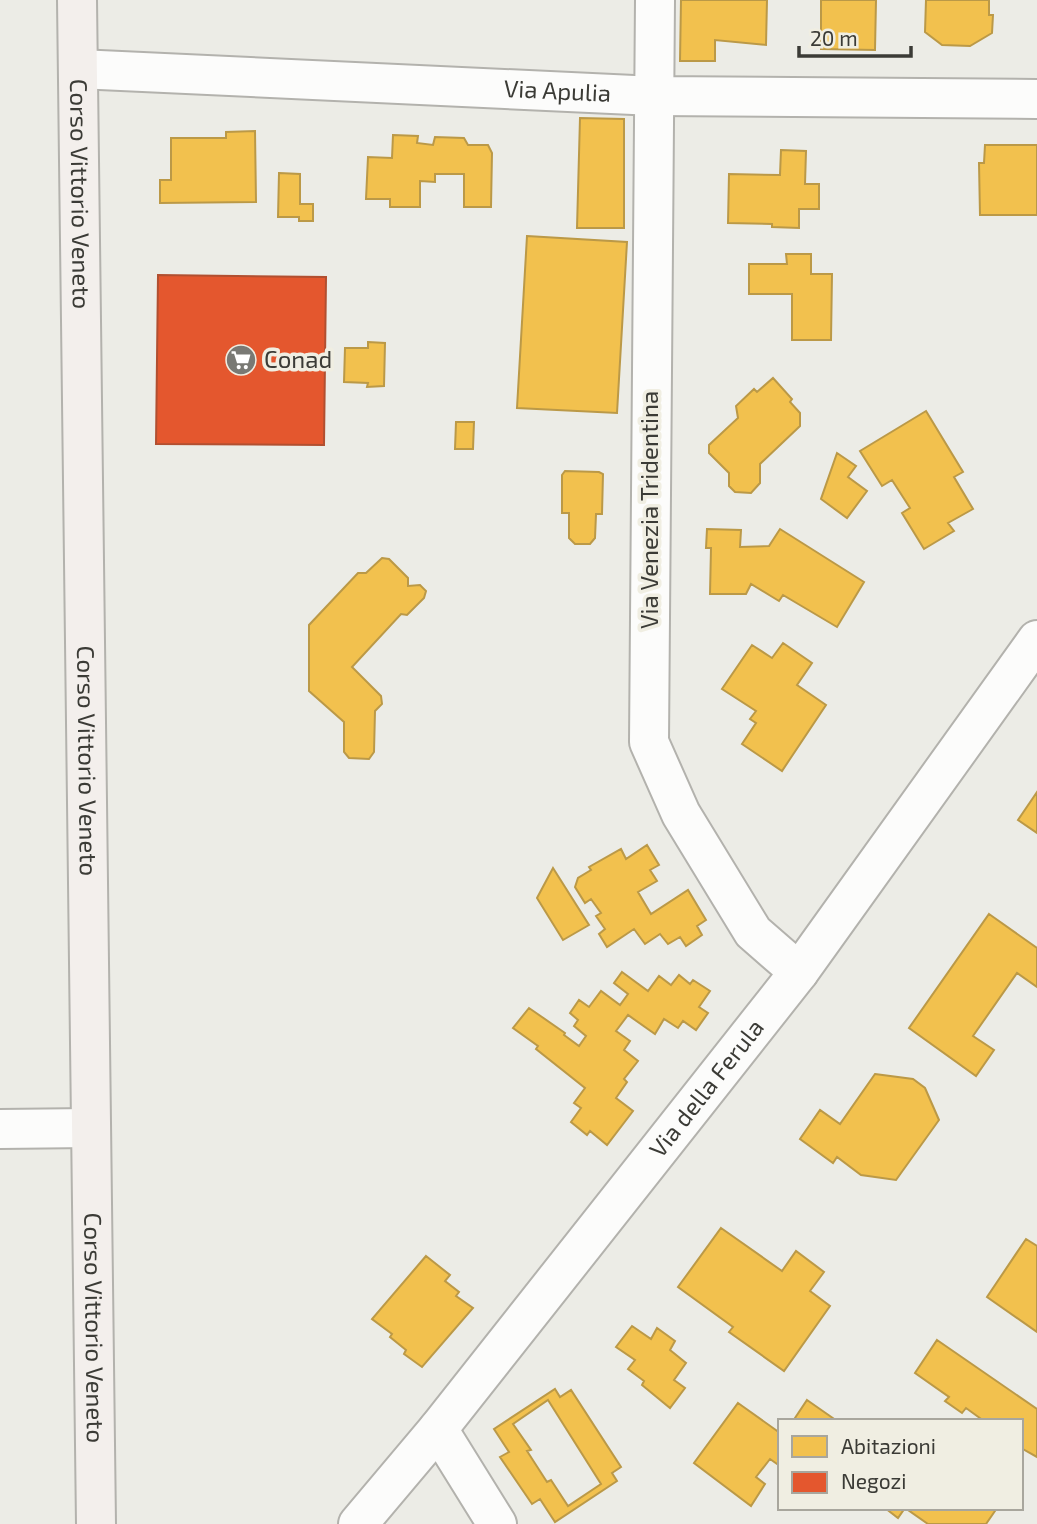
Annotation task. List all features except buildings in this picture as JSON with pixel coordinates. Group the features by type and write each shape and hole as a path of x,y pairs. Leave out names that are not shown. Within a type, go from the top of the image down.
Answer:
{"main road":[{"name":"Corso Vittorio Veneto","path":"77,0 96,1524"}],"street":[{"name":"Via Venezia Tridentina","path":"655,0 649,742 681,814 753,932 799,972"},
{"name":"Via Apulia","path":"78,69 655,96 1037,99"},
{"name":"Via della Ferula","path":"358,1524 438,1429 799,972 1037,640"},
{"path":"0,1129 90,1128"},
{"path":"438,1429 496,1524"}],"place":[{"name":"Conad","path":"241,360"}]}
